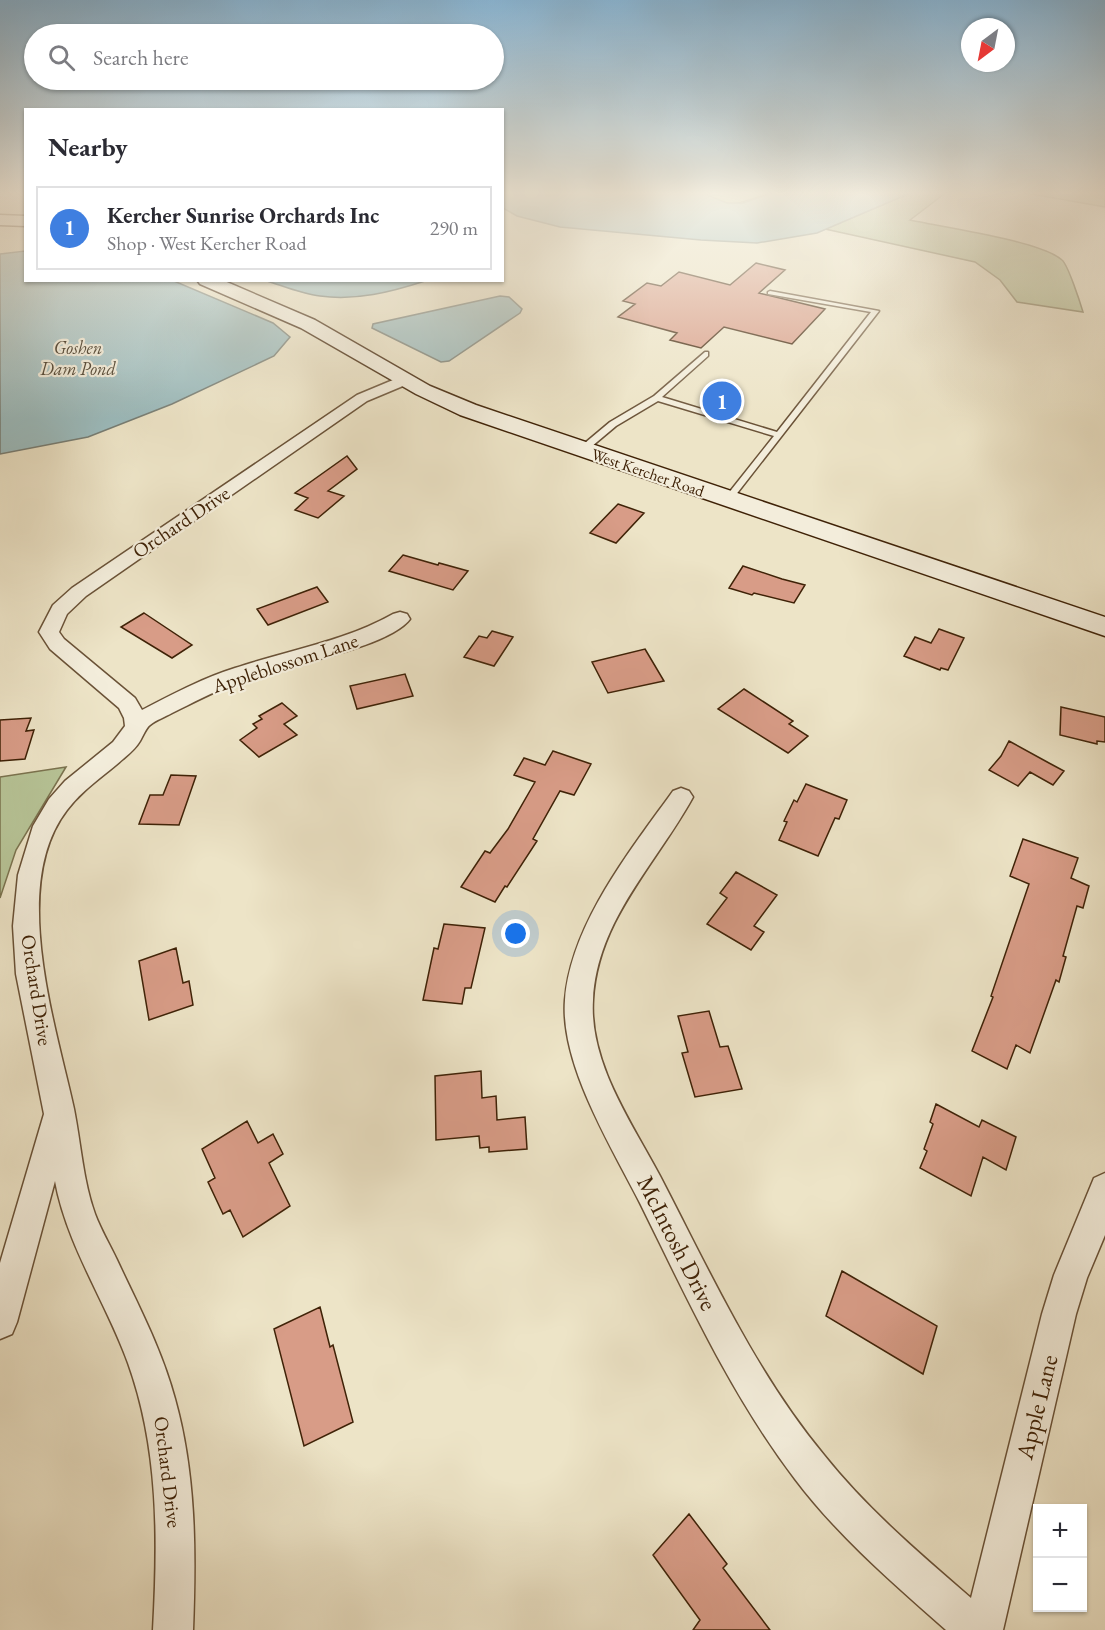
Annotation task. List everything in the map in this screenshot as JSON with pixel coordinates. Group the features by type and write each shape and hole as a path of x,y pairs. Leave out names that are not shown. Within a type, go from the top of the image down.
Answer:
{"main road":[{"name":"West Kercher Road","path":"211,282 308,324 405,380 468,410 1105,627"}],"street":[{"name":"Orchard Drive","path":"173,1630 176,1537 169,1451 159,1402 145,1364 80,1217 70,1178 59,1112 34,997 27,950 27,904 34,860 42,833 55,807 71,789 126,742 135,732 137,722 135,713 127,703 57,644 49,632 52,618 61,607 362,398 405,380"},
{"name":"Appleblossom Lane","path":"137,722 216,683 243,673 345,645 376,633 400,619"},
{"name":"McIntosh Drive","path":"681,798 618,891 597,928 585,964 578,1001 581,1035 598,1087 733,1354 769,1413 810,1468 855,1521 976,1630"},
{"path":"0,1322 59,1112"},
{"name":"Apple Lane","path":"983,1630 1059,1314 1071,1275 1087,1240 1105,1189"}],"lane":[{"path":"728,499 876,311 770,293"},
{"path":"582,450 613,424 657,398 705,354"},
{"path":"657,398 780,435"}],"green space":[{"path":"982,267 1067,267 1083,312 1017,302 1000,280"},
{"path":"66,767 16,850 0,898 0,777"}],"water":[{"name":"Goshen Dam Pond","path":"0,267 24,267 24,282 176,282 273,323 290,337 274,356 172,404 88,437 0,454"},
{"path":"270,282 421,282 386,292 360,296 333,297 300,292"},
{"path":"500,296 509,297 522,309 520,313 449,361 441,362 372,328 373,324"}],"building":[{"path":"751,267 773,267 785,270 759,293 825,309 792,344 724,327 701,348 670,340 677,333 618,317 635,304 623,301 647,283 661,286 679,272 730,285"},
{"path":"347,456 357,469 328,491 344,496 318,518 295,510 308,498 295,493"},
{"path":"618,504 644,513 616,543 590,533"},
{"path":"403,555 468,571 453,590 389,571"},
{"path":"743,566 805,585 794,603 729,588"},
{"path":"317,587 328,602 268,625 257,609"},
{"path":"144,613 192,645 172,658 121,627"},
{"path":"939,629 964,638 948,670 941,668 940,670 904,656 915,637 931,643"},
{"path":"492,631 513,637 494,666 464,657 479,636 487,638"},
{"path":"645,649 664,681 608,693 592,662"},
{"path":"405,674 413,696 357,709 350,686"},
{"path":"744,689 793,721 789,724 808,736 788,753 718,709"},
{"path":"282,703 297,716 284,724 297,735 259,757 240,740 257,728 253,724 262,719 259,716"},
{"path":"1061,707 1105,717 1105,742 1097,741 1097,744 1060,735"},
{"path":"31,718 26,731 34,730 25,759 0,761 0,720"},
{"path":"1009,741 1064,771 1053,785 1030,772 1018,786 989,770 1001,756"},
{"path":"553,751 591,764 574,795 560,791 533,839 537,841 495,902 461,887 485,851 490,853 508,829 535,782 514,775 524,758 545,765"},
{"path":"171,775 196,776 179,825 139,824 150,795 163,795"},
{"path":"806,784 847,800 839,819 835,818 818,856 779,840 787,822 784,821 794,800 797,802"},
{"path":"1023,839 1078,858 1071,878 1089,886 1083,908 1077,906 1063,956 1066,957 1059,982 1056,980 1030,1053 1016,1045 1007,1069 972,1051 993,997 991,996 1029,884 1010,876"},
{"path":"736,872 777,895 754,926 764,932 751,950 707,924 727,898 720,893"},
{"path":"444,924 485,928 471,988 465,988 462,1004 423,1000 434,948 438,949"},
{"path":"176,948 183,983 189,981 193,1005 149,1020 139,961"},
{"path":"709,1011 720,1047 728,1046 742,1089 695,1097 682,1053 688,1052 678,1016"},
{"path":"481,1071 482,1098 496,1096 497,1120 525,1117 527,1149 489,1152 489,1147 480,1148 479,1136 436,1140 435,1076"},
{"path":"936,1104 979,1127 982,1120 1016,1137 1006,1170 983,1157 971,1196 920,1168 927,1151 924,1149 933,1124 930,1122"},
{"path":"247,1121 258,1143 273,1134 283,1154 269,1163 290,1206 243,1237 230,1210 223,1214 208,1182 215,1178 202,1149"},
{"path":"842,1271 937,1326 923,1374 826,1316"},
{"path":"320,1307 330,1347 333,1345 353,1422 304,1446 274,1329"},
{"path":"689,1514 727,1564 723,1568 770,1630 693,1630 700,1620 653,1555"}],"place":[{"name":"Kercher Sunrise Orchards Inc","path":"722,401"}]}
